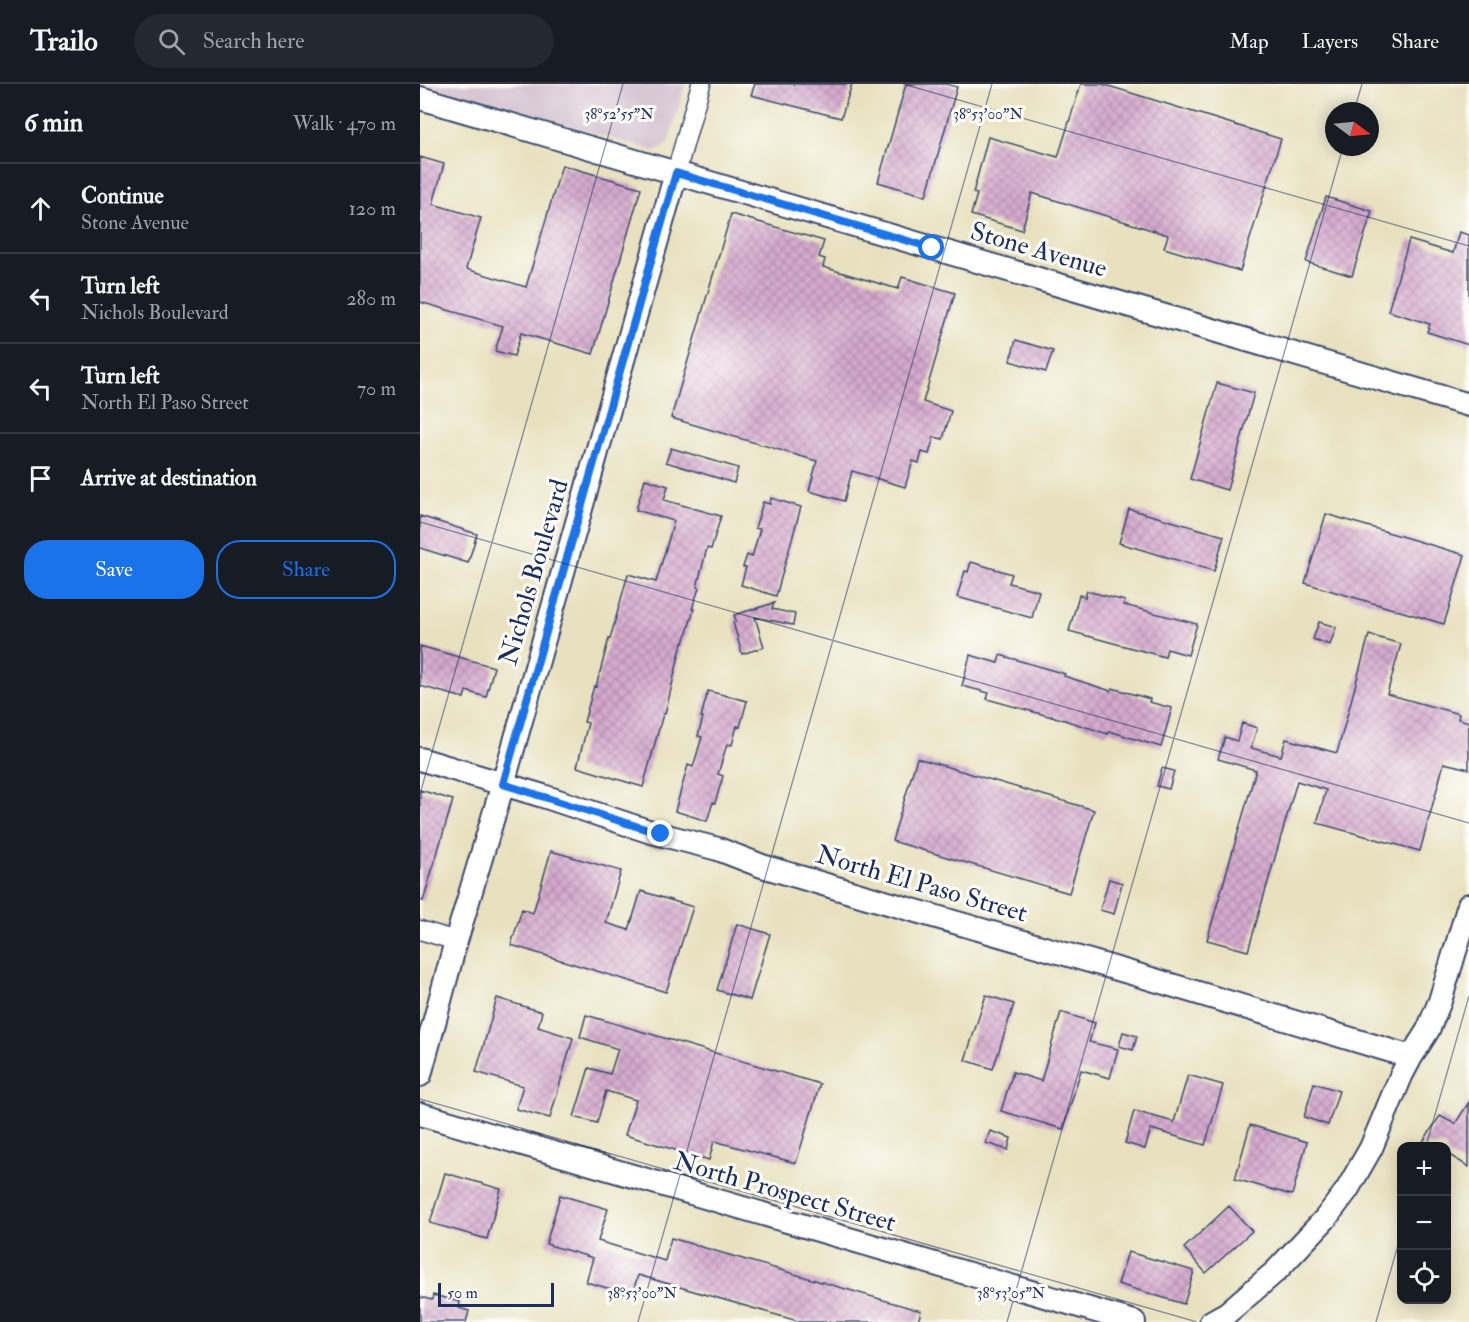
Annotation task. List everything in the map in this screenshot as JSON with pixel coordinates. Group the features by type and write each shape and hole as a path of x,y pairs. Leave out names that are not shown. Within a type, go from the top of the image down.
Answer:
{"street":[{"name":"Nichols Boulevard","path":"420,1075 456,941 503,784 701,84"},
{"name":"Stone Avenue","path":"420,98 1469,405"},
{"name":"North El Paso Street","path":"420,759 651,832 718,849 762,866 825,885 1411,1057"},
{"path":"1211,1322 1227,1313 1268,1279 1325,1219 1347,1190 1371,1148 1401,1076 1428,1030 1440,1001 1469,905"},
{"path":"420,930 456,941"},
{"name":"North Prospect Street","path":"420,1114 1134,1322"}],"shaded area":[{"path":"425,84 685,84 669,141 663,148 655,151"}],"building":[{"path":"755,84 852,84 841,118 751,95"},
{"path":"906,84 946,84 957,87 926,196 878,182"},
{"path":"1081,84 1102,84 1281,139 1240,271 1164,248 1168,235 1032,193 1022,230 971,215 977,194 973,193 988,137 1058,157"},
{"path":"420,157 444,164 433,204 481,218 466,269 526,287 562,165 641,188 593,354 521,333 514,356 495,351 503,326 420,302"},
{"path":"1326,197 1372,211 1352,276 1306,262"},
{"path":"731,214 824,241 819,257 825,259 823,267 898,289 902,277 955,293 923,402 951,411 943,439 934,437 929,454 922,452 919,463 913,461 905,487 852,471 844,501 809,491 817,461 671,418"},
{"path":"1459,232 1469,235 1469,345 1427,332 1430,324 1388,311 1409,240 1453,253"},
{"path":"1016,340 1053,351 1046,372 1010,361"},
{"path":"1217,383 1254,393 1227,490 1190,479"},
{"path":"671,448 738,468 734,483 666,462"},
{"path":"645,479 668,486 664,500 721,516 711,549 707,548 692,609 694,609 684,643 682,643 665,714 663,714 643,787 577,767 588,723 584,722 628,574 656,582 674,521 636,510"},
{"path":"771,498 801,507 776,596 741,585 747,555 752,557 760,529 755,528 763,502 770,504"},
{"path":"1129,509 1224,536 1214,571 1119,543"},
{"path":"1326,514 1465,555 1444,624 1305,583"},
{"path":"420,516 477,534 468,563 420,548"},
{"path":"971,562 1012,574 1009,583 1039,591 1032,618 957,597 965,571 968,572"},
{"path":"1087,591 1125,601 1124,605 1197,624 1188,655 1167,649 1165,657 1069,631 1079,595 1085,597"},
{"path":"774,603 772,609 795,614 793,625 755,617 764,647 742,654 733,622 736,621 734,615"},
{"path":"1319,622 1336,627 1330,645 1313,639"},
{"path":"1369,635 1401,644 1387,694 1459,714 1458,719 1469,722 1469,769 1444,763 1420,851 1317,823 1326,790 1297,781 1248,951 1207,940 1256,770 1218,759 1225,737 1237,741 1242,723 1257,728 1251,748 1281,756 1286,739 1337,753"},
{"path":"420,646 494,667 486,697 466,691 464,698 420,686"},
{"path":"970,655 998,663 1000,655 1065,674 1064,676 1111,691 1112,688 1150,699 1149,702 1172,708 1161,747 987,699 989,693 962,686"},
{"path":"708,691 747,701 732,745 727,744 718,774 723,776 707,821 675,811 688,765 693,767 702,737 698,736"},
{"path":"917,758 1094,810 1069,893 892,841"},
{"path":"1162,768 1174,771 1169,789 1157,786"},
{"path":"420,790 453,800 423,901 420,900"},
{"path":"551,851 621,871 606,923 629,930 641,891 693,907 666,992 511,945 522,909 533,913"},
{"path":"1109,879 1122,883 1114,914 1100,910"},
{"path":"737,924 770,934 750,1000 717,990"},
{"path":"986,995 1014,1004 993,1069 965,1060"},
{"path":"497,998 542,1012 538,1027 573,1038 550,1118 516,1109 523,1086 476,1072"},
{"path":"1061,1012 1095,1023 1089,1042 1118,1049 1110,1078 1081,1070 1063,1129 1001,1111 1013,1072 1041,1081"},
{"path":"586,1015 820,1084 796,1163 714,1141 709,1160 625,1135 636,1100 606,1091 597,1123 574,1117 589,1068 610,1074 618,1049 580,1037"},
{"path":"1123,1032 1137,1036 1133,1050 1119,1046"},
{"path":"1188,1075 1223,1085 1205,1145 1151,1129 1145,1149 1125,1143 1134,1111 1174,1122"},
{"path":"1314,1083 1339,1091 1328,1125 1304,1117"},
{"path":"1469,1102 1469,1167 1451,1156 1451,1142 1423,1142 1440,1116 1455,1124"},
{"path":"1250,1125 1307,1142 1292,1195 1235,1179"},
{"path":"990,1131 1011,1138 1008,1150 986,1143"},
{"path":"445,1173 501,1189 487,1239 430,1223"},
{"path":"560,1195 608,1209 598,1241 665,1261 671,1238 921,1311 918,1322 801,1322 638,1275 632,1295 586,1282 593,1258 546,1244"},
{"path":"1229,1206 1252,1231 1206,1273 1184,1248"},
{"path":"1128,1252 1194,1271 1184,1304 1118,1284"},
{"path":"433,1295 460,1302 459,1308 469,1311 466,1322 420,1322 420,1297 432,1300"}],"route":[{"path":"661,834 503,784 676,173 932,248"}]}
